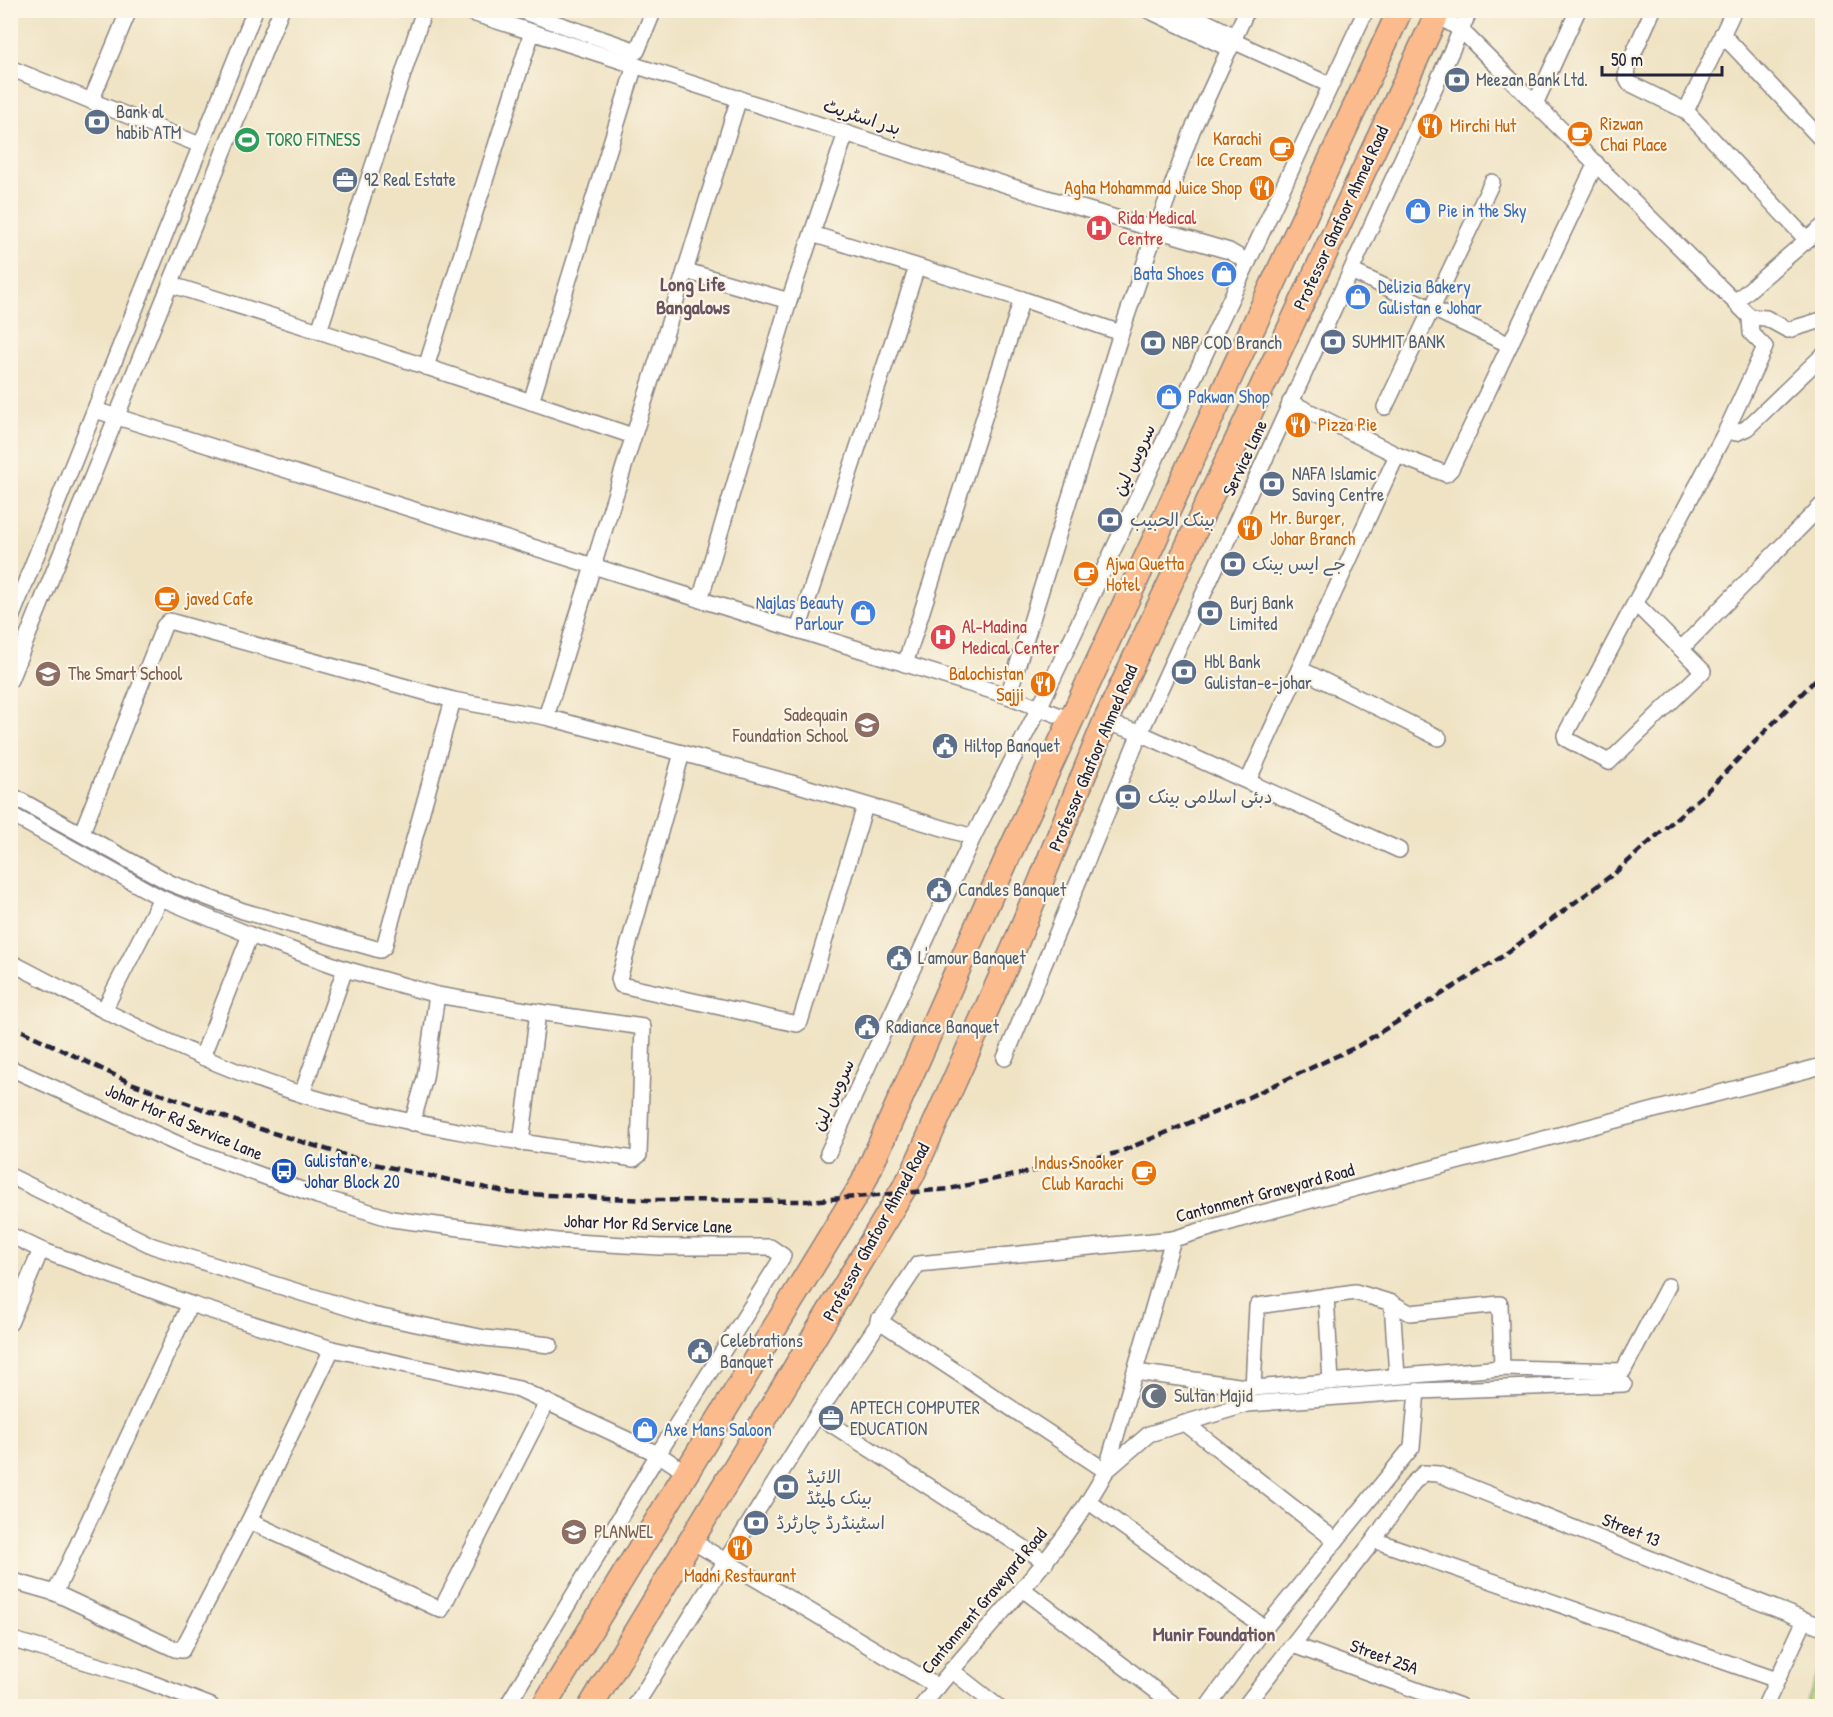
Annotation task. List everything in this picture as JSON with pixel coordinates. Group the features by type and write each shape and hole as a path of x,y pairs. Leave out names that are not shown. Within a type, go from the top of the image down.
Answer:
{"main road":[{"path":"544,1707 863,1183 1071,720 1400,10"},
{"name":"Professor Ghafoor Ahmed Road","path":"590,1707 912,1174 1014,948 1105,722 1438,13"},
{"path":"1274,284 1302,299"},
{"path":"558,1684 590,1707"}],"street":[{"path":"91,100 129,10"},
{"path":"10,621 255,10"},
{"path":"10,680 172,285 281,10"},
{"path":"319,331 424,10"},
{"name":"بدر اسٹریٹ","path":"463,10 1047,198 1229,250 1248,262"},
{"path":"518,10 637,51 654,10"},
{"path":"1148,10 1233,42 1330,85"},
{"path":"1182,10 1233,42"},
{"path":"1008,696 1121,333 1156,230 1192,131 1247,10"},
{"name":"سروس لین","path":"828,1153 973,837 1040,706 1366,10"},
{"name":"Service Lane","path":"1005,1058 1140,733 1470,10"},
{"path":"1536,102 1578,10"},
{"path":"1653,10 1627,68 1626,78 1629,83 1686,111 1807,240"},
{"path":"1686,111 1734,10"},
{"path":"1438,13 1461,30 1536,102 1750,317 1766,318 1788,330 1822,320"},
{"path":"426,367 532,33"},
{"path":"1722,34 1822,140"},
{"path":"531,402 634,65"},
{"path":"10,68 200,145"},
{"path":"546,717 739,98"},
{"path":"700,600 789,301 846,132"},
{"path":"1290,402 1397,455 1438,473 1446,474 1451,469 1596,164"},
{"path":"1384,407 1492,182"},
{"path":"1735,302 1822,227"},
{"path":"812,234 1022,299 1121,333"},
{"path":"798,630 917,267"},
{"path":"686,271 789,301"},
{"path":"1352,271 1510,345"},
{"path":"172,285 319,331 633,436"},
{"path":"905,664 1022,299"},
{"path":"1635,603 1703,671 1701,676 1611,760 1604,760 1566,739 1565,735 1726,431 1765,347 1750,333 1750,317"},
{"path":"1726,431 1736,433 1748,428 1822,356"},
{"path":"95,410 1040,706 1071,720"},
{"path":"1248,781 1397,455"},
{"path":"1681,649 1822,505"},
{"path":"82,832 166,622 453,700 546,717 682,753 973,837"},
{"path":"1300,669 1439,738"},
{"path":"10,807 18,799 180,887 243,911 380,950 384,947 453,700"},
{"path":"1105,722 1140,733 1400,850"},
{"path":"682,753 618,979 621,985 797,1024 800,1022 865,806"},
{"path":"10,814 161,898 250,935 345,969 437,994 538,1012 643,1026 639,1155 634,1159 520,1143 412,1123 302,1095 202,1057 10,962"},
{"path":"104,1010 161,898"},
{"path":"202,1057 250,935"},
{"path":"302,1095 345,969"},
{"path":"412,1123 425,1078 437,994"},
{"path":"520,1143 538,1012"},
{"name":"Cantonment Graveyard Road","path":"926,1704 951,1670 1046,1562 1089,1502 1106,1471 1173,1239 1822,1066"},
{"name":"Johar Mor Rd Service Lane","path":"12,1072 189,1149 318,1196 392,1219 557,1241 659,1247 770,1247 783,1256 658,1454 507,1707"},
{"path":"10,1176 153,1246 372,1315 484,1338 550,1345"},
{"path":"10,1234 41,1250 190,1304 332,1349 519,1389 658,1454 687,1473"},
{"path":"635,1707 817,1415 878,1320 918,1264 1173,1239"},
{"path":"10,1323 41,1250"},
{"path":"1135,1372 1253,1388 1502,1368 1623,1371 1668,1286"},
{"path":"1253,1388 1257,1306 1355,1292 1392,1303 1410,1313 1500,1304 1502,1368"},
{"path":"1326,1296 1331,1382"},
{"path":"1392,1303 1397,1376"},
{"path":"56,1593 190,1304"},
{"path":"878,1320 1106,1471 1149,1434 1248,1404 1417,1391 1624,1384"},
{"path":"10,1580 56,1593 175,1649 182,1650 249,1521 332,1349"},
{"path":"1208,1707 1265,1628 1412,1447 1417,1391"},
{"path":"249,1521 441,1611 547,1402"},
{"path":"817,1415 1046,1562"},
{"path":"1185,1423 1336,1540"},
{"name":"Street 13","path":"1374,1540 1413,1483 1424,1473 1438,1474 1822,1627"},
{"path":"1089,1502 1265,1628"},
{"path":"1245,1707 1374,1540 1777,1680"},
{"path":"692,1541 938,1687"},
{"path":"1023,1590 1176,1707"},
{"path":"1765,1707 1805,1620"},
{"path":"10,1639 136,1677 211,1707"},
{"name":"Street 25A","path":"1293,1645 1460,1707"},
{"path":"951,1670 997,1707"}],"green space":[{"path":"1822,1668 1822,1706 1805,1706 1820,1670"}],"railway":[{"path":"10,1025 131,1083 247,1125 374,1164 510,1193 647,1200 808,1201 949,1189 1117,1153 1223,1109 1358,1046 1500,958 1616,872 1707,791 1822,673"}],"place":[{"name":"Meezan Bank Ltd.","path":"1457,80"},
{"name":"Bank al habib ATM","path":"97,122"},
{"name":"Mirchi Hut","path":"1430,126"},
{"name":"Rizwan Chai Place","path":"1580,134"},
{"name":"TORO FITNESS","path":"247,140"},
{"name":"Karachi Ice Cream","path":"1282,149"},
{"name":"92 Real Estate","path":"345,180"},
{"name":"Agha Mohammad Juice Shop","path":"1262,188"},
{"name":"Pie in the Sky","path":"1418,211"},
{"name":"Rida Medical Centre","path":"1099,228"},
{"name":"Bata Shoes","path":"1224,274"},
{"name":"Delizia Bakery Gulistan e Johar","path":"1358,297"},
{"name":"SUMMIT BANK","path":"1333,342"},
{"name":"NBP COD Branch","path":"1153,343"},
{"name":"Pakwan Shop","path":"1169,397"},
{"name":"Pizza Pie","path":"1298,425"},
{"name":"NAFA Islamic Saving Centre","path":"1272,484"},
{"name":"بينک الحبيب","path":"1110,520"},
{"name":"Mr. Burger, Johar Branch","path":"1250,528"},
{"name":"جے ایس بینک","path":"1233,564"},
{"name":"Ajwa Quetta Hotel","path":"1086,574"},
{"name":"javed Cafe","path":"167,599"},
{"name":"Najlas Beauty Parlour","path":"863,613"},
{"name":"Burj Bank Limited","path":"1210,613"},
{"name":"Al-Madina Medical Center","path":"943,637"},
{"name":"Hbl Bank Gulistan-e-johar","path":"1184,672"},
{"name":"The Smart School","path":"48,674"},
{"name":"Balochistan Sajji","path":"1043,684"},
{"name":"Sadequain Foundation School","path":"867,725"},
{"name":"Hiltop Banquet","path":"945,746"},
{"name":"دبئی اسلامی بینک","path":"1128,797"},
{"name":"Candles Banquet","path":"939,890"},
{"name":"L'amour Banquet","path":"899,958"},
{"name":"Radiance Banquet","path":"867,1027"},
{"name":"Gulistan e Johar Block 20","path":"284,1171"},
{"name":"Indus Snooker Club Karachi","path":"1144,1173"},
{"name":"Celebrations Banquet","path":"700,1351"},
{"name":"Sultan Majid","path":"1154,1396"},
{"name":"APTECH COMPUTER EDUCATION","path":"831,1418"},
{"name":"Axe Mans Saloon","path":"645,1430"},
{"name":"الائیڈ بینک لمیٹڈ","path":"786,1487"},
{"name":"اسٹینڈرڈ چارٹرڈ","path":"756,1523"},
{"name":"PLANWEL","path":"574,1532"},
{"name":"Madni Restaurant","path":"740,1548"}],"district":[{"name":"Long Life Bangalows","path":"693,296"},
{"name":"Munir Foundation","path":"1214,1634"}]}
